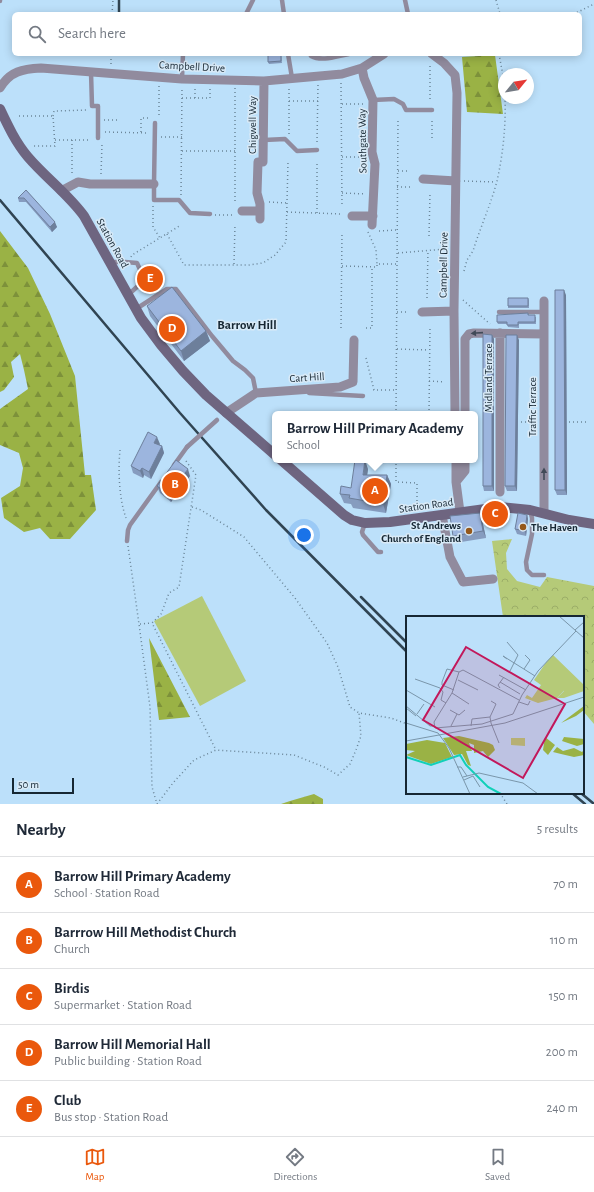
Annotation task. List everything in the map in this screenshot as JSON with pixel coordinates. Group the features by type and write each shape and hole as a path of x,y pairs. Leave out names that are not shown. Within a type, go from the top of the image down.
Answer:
{"street":[{"name":"Campbell Drive","path":"1,82 24,69 41,68 182,79 264,81 342,74 362,68 380,56"},
{"name":"Campbell Drive","path":"435,56 444,63 454,75 458,92 454,311 455,411"},
{"name":"Southgate Way","path":"362,68 370,102 372,152 375,164 373,226"},
{"name":"Chigwell Way","path":"238,213 260,215 260,204 257,194 258,162 264,162 264,81"},
{"name":"Station Road","path":"0,109 15,139 28,157 62,191 84,216 145,324 184,371 206,394 272,452"},
{"path":"423,179 456,181"},
{"path":"62,191 78,182 90,184 154,184"},
{"path":"352,216 373,226"},
{"name":"Traffic Terrace","path":"544,301 544,513"},
{"path":"422,312 454,311"},
{"name":"Midland Terrace","path":"500,333 500,492"},
{"path":"465,411 465,339 469,334 544,334"},
{"name":"Cart Hill","path":"226,413 256,393 340,387 353,382 354,340"},
{"name":"Station Road","path":"284,463 344,515 356,522 375,524 500,507 530,510 569,520 594,524"},
{"path":"456,463 456,482 460,512"},
{"path":"456,482 464,471 465,463"},
{"path":"442,515 450,557 463,582 493,579"}],"lane":[{"path":"247,12 253,0"},
{"path":"282,0 284,12"},
{"path":"405,0 408,12"},
{"path":"182,56 182,79"},
{"path":"288,56 292,78"},
{"path":"311,56 316,58 328,58 338,56"},
{"path":"91,72 92,106 98,106 100,139"},
{"path":"370,102 394,99 403,104 406,110 432,110"},
{"path":"155,123 154,200 179,200 190,213 211,215"},
{"path":"264,140 286,139 297,151 317,150"},
{"path":"110,262 136,263 143,276 139,285 128,295"},
{"path":"136,310 167,289 176,289 212,336 234,361 253,378 256,393"},
{"path":"499,312 544,312"},
{"path":"280,391 363,396"},
{"path":"172,468 187,447 226,413"},
{"path":"127,541 130,525 162,480"},
{"path":"530,510 532,518 532,534 526,562 527,570 532,575 544,575"},
{"path":"365,523 362,532 363,535 378,552 381,552"}],"path":[{"path":"112,12 113,0"},
{"path":"496,0 499,12"},
{"path":"578,12 594,4"},
{"path":"111,56 111,73"},
{"path":"499,56 502,68"},
{"path":"430,66 430,98"},
{"path":"342,74 342,207"},
{"path":"288,142 289,86 292,78"},
{"path":"181,203 182,79"},
{"path":"159,80 159,118"},
{"path":"317,142 318,85"},
{"path":"195,86 195,98"},
{"path":"182,98 210,98 210,87"},
{"path":"235,88 235,203"},
{"path":"289,101 318,101"},
{"path":"341,104 370,102"},
{"path":"463,273 496,182 503,152 506,116 505,104"},
{"path":"30,146 55,146 54,111 98,110"},
{"path":"19,116 54,116"},
{"path":"141,133 141,118 151,118"},
{"path":"102,120 118,120"},
{"path":"396,411 398,120"},
{"path":"432,121 432,141"},
{"path":"102,132 141,133 182,137"},
{"path":"100,139 101,174"},
{"path":"54,140 89,140"},
{"path":"72,140 72,174"},
{"path":"182,151 236,151"},
{"path":"342,158 368,157"},
{"path":"317,161 317,213"},
{"path":"167,234 184,265 249,265 263,263 275,256 286,242 288,162"},
{"path":"397,171 410,171"},
{"path":"456,181 496,182"},
{"path":"397,187 410,187"},
{"path":"342,193 368,194"},
{"path":"429,236 430,193"},
{"path":"267,202 288,203"},
{"path":"153,204 153,227 160,238"},
{"path":"287,212 342,214"},
{"path":"211,215 238,213"},
{"path":"234,265 235,224"},
{"path":"130,262 132,255 181,225"},
{"path":"377,264 373,226 397,230"},
{"path":"341,328 342,232"},
{"path":"397,253 456,248"},
{"path":"427,298 428,250"},
{"path":"342,266 377,267 377,264 398,264"},
{"path":"366,328 372,328 372,267"},
{"path":"463,300 500,333"},
{"path":"397,312 409,312"},
{"path":"429,411 430,327"},
{"path":"397,350 430,350"},
{"path":"366,358 374,390 397,390"},
{"path":"429,381 455,382"},
{"path":"120,450 118,472 123,510 130,525"},
{"path":"140,624 152,623 161,614 169,593 179,587 196,475 181,455"},
{"path":"396,463 396,482 417,483 417,519"},
{"path":"192,507 201,510 244,537 295,598 327,643 338,667 350,707 359,713 391,718 406,724"},
{"path":"127,541 140,624 150,707 152,787 157,804"},
{"path":"152,623 216,750"},
{"path":"157,804 173,783 194,760 216,750 294,755 324,767 338,776 350,764 356,750 360,736 359,713"},
{"path":"501,794 507,804"}],"green space":[{"path":"495,56 498,77 498,104 502,104 503,114 467,112 462,57"},
{"path":"0,231 28,268 50,314 75,376 85,475 91,475 96,510 70,539 50,539 40,528 24,532 4,518 1,498 20,486 23,468 19,453 0,445 0,409 28,389 20,354 11,362 14,377 4,390 0,392"},
{"path":"512,539 506,553 507,569 517,581 540,587 547,577 594,586 594,724 584,712 584,616 503,616 492,541"},
{"path":"202,596 246,681 200,706 154,621"},
{"path":"149,638 190,717 159,720"},
{"path":"314,794 323,799 323,804 281,804 290,801"}],"building":[{"path":"268,56 281,56 281,61 268,62"},
{"path":"26,190 55,222 50,227 24,198 18,198"},
{"path":"172,287 206,331 181,351 147,306"},
{"path":"555,290 564,290 565,490 555,490"},
{"path":"508,298 528,298 528,306 508,306"},
{"path":"528,313 528,315 535,315 535,322 518,322 518,325 507,325 507,322 497,322 497,315"},
{"path":"483,334 492,335 492,486 483,486"},
{"path":"506,335 517,335 515,486 505,486"},
{"path":"148,432 157,437 154,443 162,446 149,472 142,468 140,471 131,466"},
{"path":"176,460 188,469 169,495 157,486"},
{"path":"355,463 365,463 363,475 387,475 383,504 349,498 350,495 340,494 341,486 351,488"},
{"path":"480,513 483,531 453,536 450,516"},
{"path":"518,513 527,515 525,531 515,529"}],"railway":[{"path":"119,0 119,12"},
{"path":"0,200 180,413 266,510 406,651"},
{"path":"361,597 406,642"},
{"path":"573,794 585,804"},
{"path":"582,794 594,804"}],"place":[{"name":"Club","path":"150,279"},
{"name":"Barrow Hill Memorial Hall","path":"172,329"},
{"name":"Barrrow Hill Methodist Church","path":"175,485"},
{"name":"Barrow Hill Primary Academy","path":"375,491"},
{"name":"Birdis","path":"495,514"},
{"name":"The Haven","path":"523,527"},
{"name":"St Andrews Church of England","path":"469,531"}],"district":[{"name":"Barrow Hill","path":"247,324"}]}
